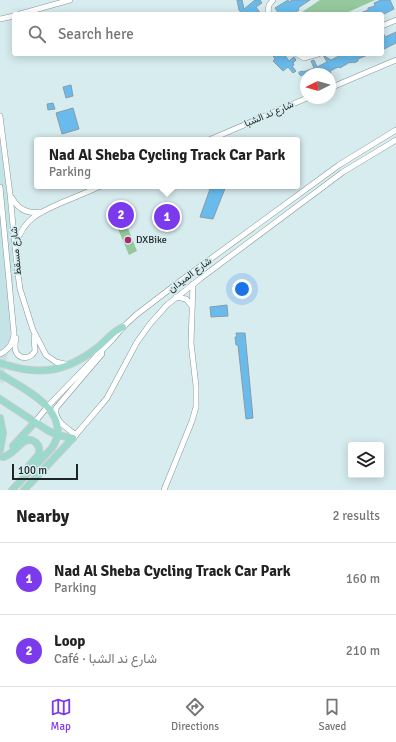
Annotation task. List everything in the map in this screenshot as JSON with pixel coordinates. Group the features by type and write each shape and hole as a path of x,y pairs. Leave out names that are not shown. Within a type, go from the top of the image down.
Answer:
{"main road":[{"path":"0,363 22,369 40,371 55,370 70,365 96,349 117,330 123,327"},
{"path":"0,374 48,406 55,418 57,430 56,441 52,448 12,490"},
{"path":"0,399 57,435 74,437"},
{"path":"0,418 3,433 0,450"},
{"path":"2,459 35,422"},
{"name":"شارع الميدان","path":"24,490 74,437"},
{"path":"2,459 12,454 25,441 31,440 36,443 39,446 39,454 28,467 26,475"}],"street":[{"path":"27,12 70,0"},
{"path":"269,12 269,5 273,0"},
{"path":"0,19 12,16"},
{"path":"384,25 396,20"},
{"path":"300,56 304,58 311,56"},
{"path":"336,85 396,60"},
{"name":"شارع ند الشبا","path":"216,137 300,101"},
{"name":"شارع مسقط","path":"0,116 20,289 34,330 44,351 48,357 59,363 70,365"},
{"name":"شارع الميدان","path":"35,422 48,406 123,327 178,282 339,165 396,130"},
{"name":"شارع الميدان","path":"74,437 110,393 142,334 158,314 176,297 343,172 396,140"},
{"name":"شارع مسقط","path":"0,187 14,330 14,338 11,344 7,350 0,354"},
{"path":"16,251 19,237 26,224 36,214 94,189"},
{"path":"10,194 15,203 23,210 32,212 43,211"},
{"path":"164,490 192,421 196,407 196,386 191,347 193,284"},
{"path":"176,297 186,299 192,306"},
{"path":"14,330 16,336 16,351 21,357 27,358 32,355 36,348 34,330"},
{"path":"74,437 57,419 56,408 112,343 113,339"}],"shaded area":[{"path":"0,137 14,272 10,338 3,384 0,382"}],"green space":[{"path":"320,0 375,0 348,12 302,12"},
{"name":"DXBike","path":"127,226 137,251 129,255 118,229"}],"building":[{"path":"237,0 242,0 244,9 255,0 260,0 262,3 256,7 260,12 240,12"},
{"path":"288,0 289,2 292,0 310,0 298,8 299,10 296,12 278,12 275,8"},
{"path":"381,0 390,0 394,9 384,14 384,12 363,12 368,10 368,8 375,6 374,3"},
{"path":"396,32 396,43 384,49 384,35 385,37"},
{"path":"273,56 285,56 289,61 294,57 296,60 292,66 296,71 293,73 288,67 283,71 273,61 275,59"},
{"path":"325,56 331,60 339,56 365,56 358,59 358,61 354,63 350,62 340,68 314,68 311,61 314,60 317,67 327,62"},
{"path":"71,85 73,96 66,98 63,87"},
{"path":"53,103 55,109 48,110 47,104"},
{"path":"73,108 79,129 62,134 56,113"},
{"path":"210,189 225,189 213,219 200,217"},
{"path":"125,207 129,218 118,223 113,212"},
{"path":"227,305 228,316 211,317 210,307"},
{"path":"236,333 245,333 253,418 246,419 238,345 236,345 235,337 237,337"}],"place":[{"name":"Loop","path":"121,215"},
{"name":"Nad Al Sheba Cycling Track Car Park","path":"167,217"},
{"name":"DXBike","path":"128,240"}]}
